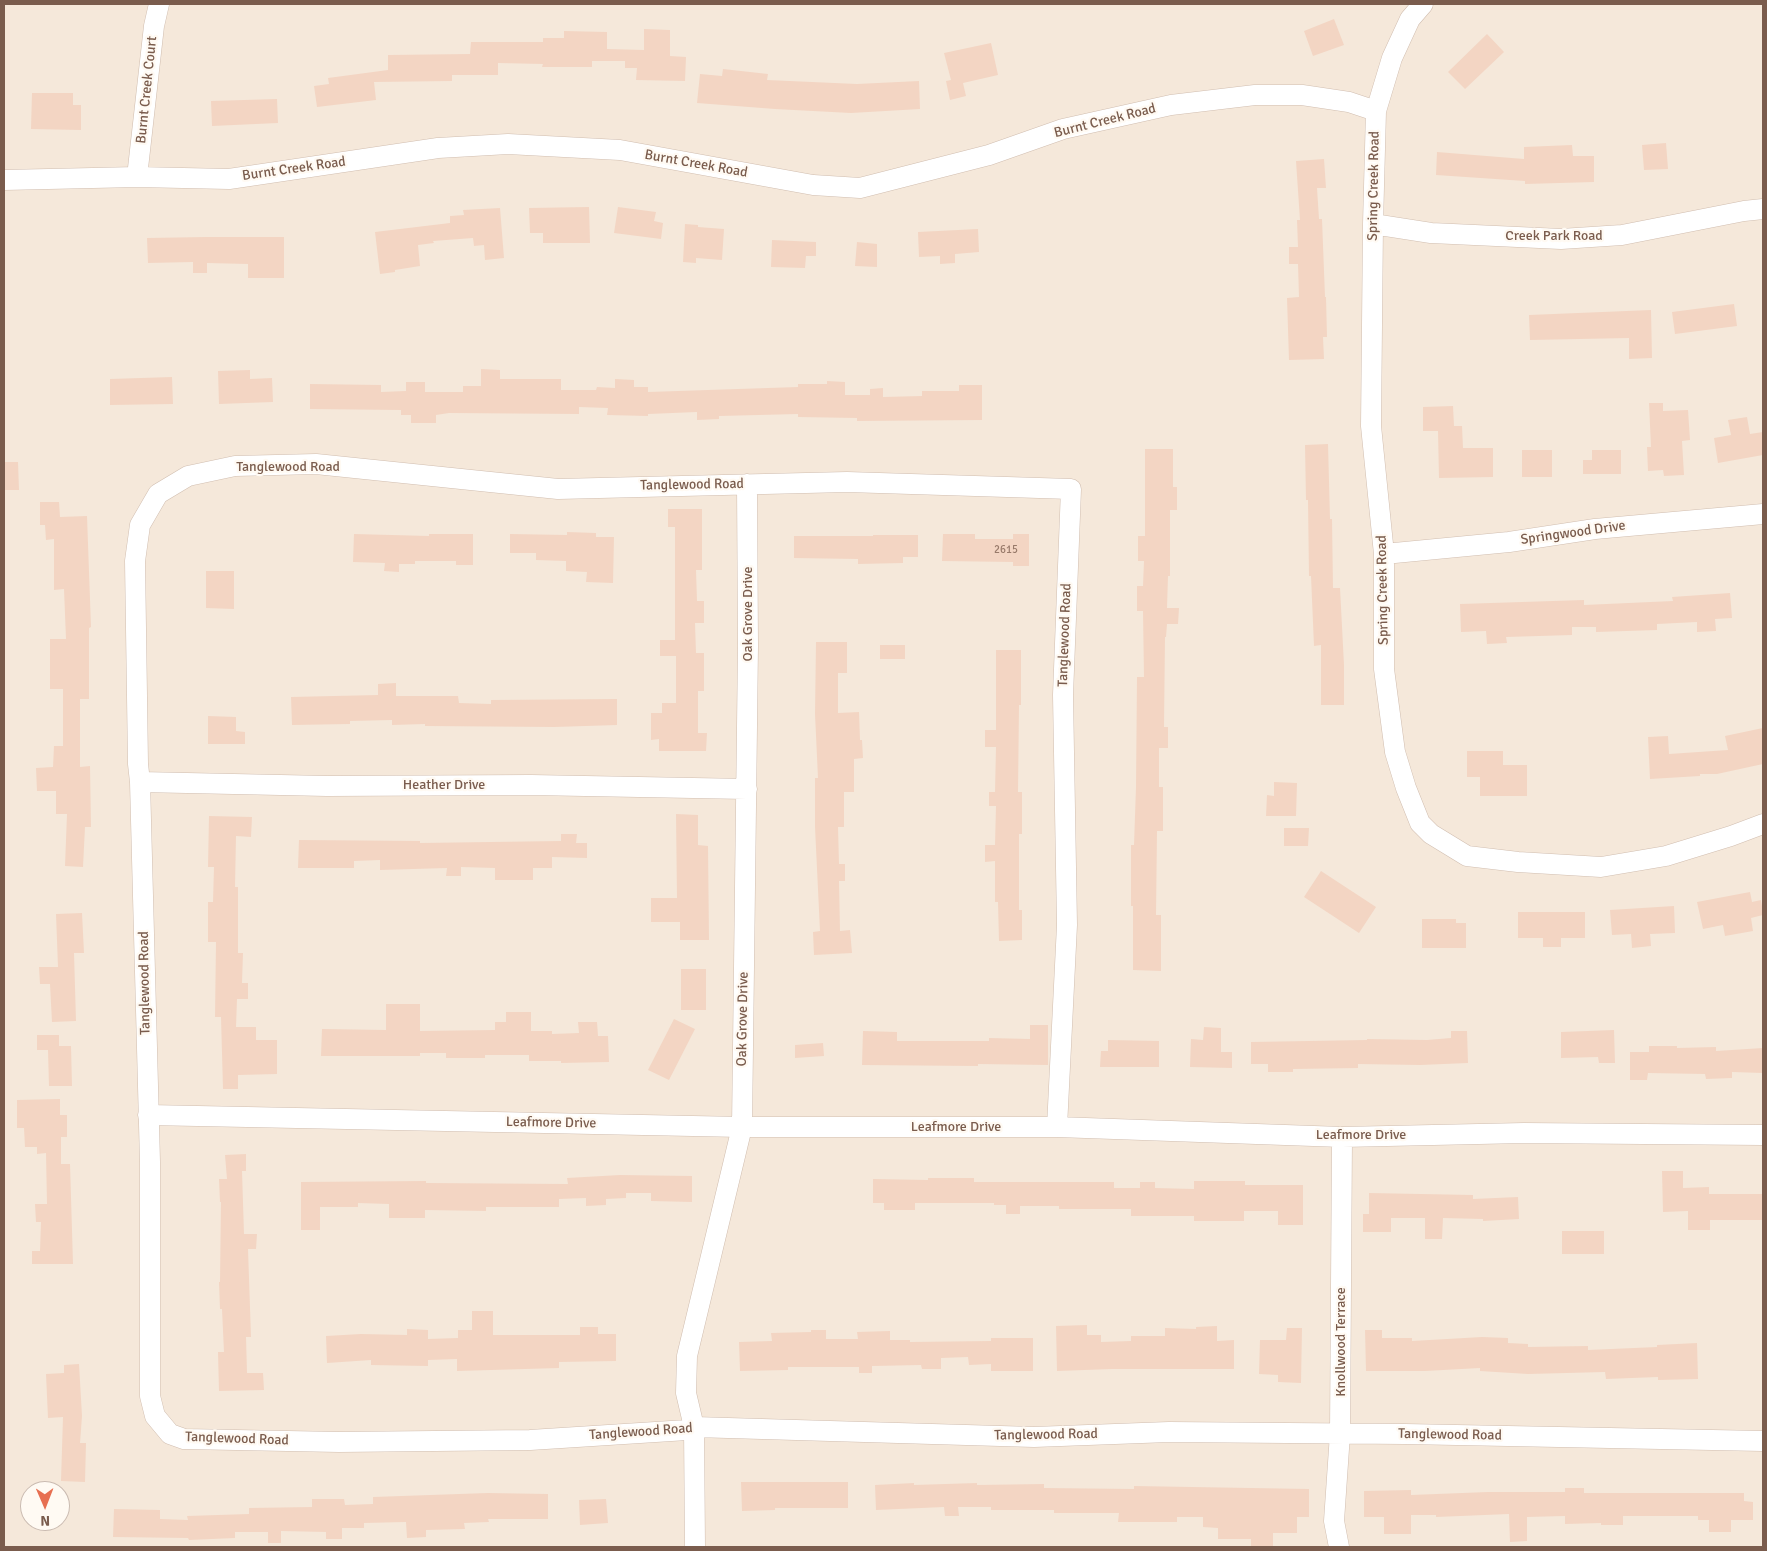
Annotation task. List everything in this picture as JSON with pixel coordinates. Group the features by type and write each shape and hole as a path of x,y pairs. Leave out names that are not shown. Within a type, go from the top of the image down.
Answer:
{"street":[{"name":"Burnt Creek Court","path":"137,177 154,26 160,4"},
{"name":"Spring Creek Road","path":"1424,4 1410,20 1392,58 1376,111 1372,224 1371,426 1384,554 1384,669 1395,752 1406,788 1420,823 1431,834 1467,856 1518,862 1601,867 1666,856 1763,824"},
{"name":"Burnt Creek Road","path":"4,180 137,177 228,179 438,148 508,144 620,150 813,185 860,188 989,155 1063,129 1171,105 1254,94 1302,95 1349,102 1376,111"},
{"name":"Creek Park Road","path":"1372,224 1431,233 1561,239 1622,235 1763,209"},
{"name":"Tanglewood Road","path":"1057,1127 1067,925 1063,695 1071,489 847,482 558,489 316,464 235,466 188,476 158,494 140,526 135,562 138,764 150,1162 150,1396 155,1416 170,1434 184,1439 339,1442 530,1440 687,1430 694,1427 1034,1437 1169,1432 1763,1441"},
{"name":"Oak Grove Drive","path":"695,1547 694,1427 686,1393 687,1356 742,1127 747,789 748,484"},
{"name":"Springwood Drive","path":"1384,554 1509,542 1595,529 1763,514"},
{"name":"Heather Drive","path":"140,782 327,786 531,785 747,789"},
{"name":"Leafmore Drive","path":"148,1115 742,1127 1057,1127 1342,1137 1524,1133 1763,1135"},
{"name":"Knollwood Terrace","path":"1339,1547 1334,1521 1340,1434 1342,1137"}],"shaded area":[{"path":"4,4 1763,4 1763,1547 4,1547"}],"building":[{"path":"1334,19 1344,45 1313,56 1304,31"},
{"path":"644,29 670,30 670,56 686,57 685,81 636,80 637,68 625,68 625,61 592,61 592,67 542,67 543,64 498,63 498,75 452,75 452,81 374,82 376,100 317,107 314,86 329,84 328,78 388,70 388,55 470,54 471,42 543,42 543,38 564,38 564,31 607,32 607,49 644,50"},
{"path":"1487,34 1504,52 1465,89 1448,72"},
{"path":"991,43 998,75 963,83 966,96 950,100 946,81 951,80 944,53"},
{"path":"723,69 768,74 767,80 857,84 919,81 920,109 851,113 697,103 700,74 722,76"},
{"path":"32,93 73,93 73,105 81,105 81,130 31,129"},
{"path":"277,99 278,123 212,126 211,101"},
{"path":"1666,143 1668,169 1644,170 1642,145"},
{"path":"1572,145 1573,156 1594,156 1594,182 1525,184 1525,181 1436,175 1437,152 1524,159 1524,147"},
{"path":"1324,159 1326,188 1317,188 1319,219 1322,219 1326,297 1327,337 1323,337 1324,359 1289,360 1287,298 1299,297 1298,264 1289,264 1289,247 1298,247 1297,220 1300,220 1296,161"},
{"path":"589,207 590,243 543,243 543,233 530,233 529,208"},
{"path":"618,207 656,212 654,221 663,223 661,239 614,233"},
{"path":"500,208 504,258 485,260 484,245 474,246 473,238 433,241 434,243 418,245 420,266 380,274 375,232 450,223 450,216 464,215 463,210"},
{"path":"685,224 724,229 722,260 696,258 696,263 683,262"},
{"path":"978,229 979,252 955,254 955,263 940,264 940,256 919,257 918,232"},
{"path":"284,237 284,278 248,278 248,264 207,263 207,273 193,273 193,262 148,263 147,238"},
{"path":"772,240 816,242 816,256 806,256 805,268 771,267"},
{"path":"857,242 877,244 877,267 855,266"},
{"path":"1734,304 1737,326 1675,334 1672,312"},
{"path":"1651,310 1652,358 1629,359 1629,338 1530,340 1529,315"},
{"path":"481,369 500,370 500,379 561,379 561,390 596,390 597,387 615,388 615,379 634,380 634,387 648,387 648,392 798,387 798,384 827,384 827,381 845,382 845,395 870,395 870,389 883,388 883,397 922,396 922,391 959,391 959,385 982,385 982,420 857,421 857,418 798,417 798,414 719,416 719,419 697,420 697,412 648,414 648,416 607,415 608,408 579,407 579,414 449,413 436,415 436,423 411,423 411,415 401,415 401,410 310,409 310,384 381,385 381,392 406,391 406,382 425,382 425,392 463,392 463,386 481,386"},
{"path":"250,370 250,379 272,378 273,402 219,404 218,371"},
{"path":"172,377 173,404 110,405 110,379"},
{"path":"1649,403 1663,403 1663,411 1688,410 1690,440 1682,441 1684,475 1664,476 1663,470 1648,471 1647,447 1651,447"},
{"path":"1453,406 1454,426 1462,426 1463,448 1493,448 1493,477 1439,478 1438,431 1423,431 1423,407"},
{"path":"1747,417 1750,434 1763,432 1763,455 1718,463 1714,438 1731,435 1728,420"},
{"path":"1328,444 1333,588 1340,588 1344,705 1321,705 1321,645 1314,646 1311,576 1309,576 1305,445"},
{"path":"1145,449 1173,449 1173,487 1177,487 1177,510 1170,510 1170,576 1168,576 1167,608 1179,608 1178,624 1167,624 1165,637 1164,727 1168,727 1168,748 1159,748 1159,787 1163,787 1163,831 1157,831 1156,915 1161,915 1161,971 1133,970 1133,906 1131,906 1131,845 1134,845 1136,787 1137,677 1144,677 1143,611 1137,611 1137,586 1143,586 1144,561 1138,561 1138,536 1145,536"},
{"path":"1522,450 1552,450 1552,477 1522,477"},
{"path":"1592,450 1621,450 1621,474 1583,474 1583,460 1592,460"},
{"path":"4,462 18,462 19,490 4,490"},
{"path":"40,502 59,502 60,517 87,516 91,627 89,628 89,699 80,699 80,767 90,766 91,827 85,827 83,867 65,866 67,814 56,814 56,791 37,791 36,768 53,767 54,746 63,746 63,689 50,689 50,639 66,639 64,589 54,590 54,539 46,540 45,525 40,525"},
{"path":"668,509 702,509 702,570 696,570 697,601 704,601 704,623 695,623 696,653 704,653 704,691 698,691 698,733 707,733 706,751 659,751 659,739 651,740 651,713 662,713 662,703 676,703 676,656 660,656 660,640 675,640 675,527 668,527"},
{"path":"567,532 596,533 596,537 614,537 613,583 586,582 587,572 566,571 566,561 536,560 536,553 510,553 510,534 567,535"},
{"path":"354,534 429,536 429,534 473,534 473,565 456,565 456,561 415,561 415,564 399,564 399,572 384,571 385,563 353,562"},
{"path":"943,534 975,534 975,539 1013,539 1013,534 1029,534 1029,566 1013,566 1013,562 942,561"},
{"path":"918,535 918,557 903,557 903,563 858,564 858,559 794,558 794,536"},
{"path":"206,571 234,571 234,609 206,608"},
{"path":"1730,593 1732,618 1715,619 1716,631 1697,632 1697,622 1657,624 1657,630 1596,632 1596,627 1572,627 1572,635 1506,637 1507,643 1487,644 1486,631 1461,632 1460,604 1584,600 1584,605 1673,601 1672,597"},
{"path":"816,642 847,642 847,673 838,673 838,713 859,712 863,758 854,759 854,792 844,792 844,827 838,827 839,864 845,864 845,881 839,881 840,931 850,930 852,953 814,955 813,932 820,931 815,827 815,778 818,778 815,714"},
{"path":"880,645 905,645 905,659 880,659"},
{"path":"996,650 1021,650 1018,792 1022,792 1022,834 1019,834 1019,910 1022,910 1022,940 999,941 998,902 995,902 995,861 985,862 985,845 995,845 996,806 989,806 989,792 995,792 996,747 985,747 985,730 996,730"},
{"path":"396,683 396,696 458,696 459,703 491,704 491,700 617,699 617,725 554,727 425,726 425,724 392,725 392,720 350,721 350,724 292,725 291,697 378,695 378,684"},
{"path":"208,716 236,717 236,731 245,732 245,744 208,744"},
{"path":"1763,728 1763,764 1717,774 1650,779 1648,737 1668,736 1669,754 1728,750 1725,736"},
{"path":"1467,751 1503,751 1503,765 1527,765 1527,796 1480,796 1480,777 1467,777"},
{"path":"1274,782 1297,783 1296,816 1266,816 1267,795 1274,796"},
{"path":"676,814 698,815 698,845 708,846 709,940 680,940 680,922 651,922 651,898 677,898"},
{"path":"209,816 252,817 251,837 236,836 235,887 238,887 238,953 243,953 242,983 248,983 248,999 237,999 236,1027 256,1027 256,1040 277,1040 277,1074 238,1075 238,1089 223,1089 221,1017 215,1017 216,942 208,942 208,902 213,902 214,867 208,867"},
{"path":"1284,828 1309,828 1308,846 1284,846"},
{"path":"561,834 577,834 576,843 587,843 587,858 552,857 552,868 533,868 533,880 495,880 495,868 461,867 461,876 446,876 447,868 380,870 380,860 354,861 354,868 298,868 299,840 420,841 420,843 561,841"},
{"path":"1321,871 1376,907 1359,933 1304,897"},
{"path":"1750,892 1752,902 1761,900 1763,912 1763,915 1751,918 1753,931 1725,936 1723,925 1703,929 1697,902"},
{"path":"1674,906 1675,933 1650,934 1651,946 1632,948 1631,934 1612,935 1610,910"},
{"path":"1518,912 1585,912 1585,938 1561,938 1561,947 1543,947 1543,938 1518,938"},
{"path":"82,913 84,953 74,953 76,1021 52,1022 50,984 40,984 39,967 58,967 56,914"},
{"path":"1422,919 1456,919 1456,923 1466,923 1466,948 1422,948"},
{"path":"681,969 706,969 706,1010 681,1010"},
{"path":"386,1004 420,1004 420,1031 495,1030 495,1022 506,1022 506,1012 531,1012 531,1031 552,1031 552,1034 579,1033 578,1022 597,1022 598,1036 608,1036 609,1062 561,1063 561,1061 529,1061 529,1055 485,1055 485,1058 446,1058 446,1053 420,1053 420,1056 321,1056 322,1029 386,1030"},
{"path":"674,1019 695,1029 669,1080 648,1070"},
{"path":"1030,1025 1048,1025 1048,1065 862,1065 863,1031 897,1032 897,1041 989,1041 989,1038 1030,1039"},
{"path":"1204,1027 1221,1028 1221,1052 1232,1052 1232,1068 1190,1067 1191,1039 1203,1040"},
{"path":"1614,1030 1615,1063 1599,1063 1598,1057 1561,1058 1561,1032"},
{"path":"1451,1031 1467,1031 1468,1063 1420,1065 1358,1064 1358,1068 1293,1069 1293,1072 1268,1072 1268,1064 1251,1064 1251,1042 1367,1039 1427,1040 1451,1038"},
{"path":"37,1035 59,1035 59,1046 71,1046 72,1086 49,1086 48,1050 37,1050"},
{"path":"1108,1040 1159,1041 1159,1067 1100,1067 1101,1051 1108,1051"},
{"path":"823,1043 824,1056 795,1058 795,1045"},
{"path":"1649,1046 1677,1046 1677,1048 1716,1047 1716,1051 1763,1048 1763,1073 1732,1072 1732,1078 1706,1079 1705,1074 1648,1073 1647,1080 1630,1080 1630,1052 1649,1052"},
{"path":"60,1099 60,1115 67,1115 67,1137 61,1137 61,1164 70,1164 73,1264 32,1264 32,1251 40,1251 41,1222 36,1222 35,1204 47,1204 46,1153 37,1154 37,1147 25,1147 24,1128 17,1128 17,1100"},
{"path":"246,1154 246,1171 242,1171 244,1234 257,1234 256,1249 248,1249 251,1337 246,1337 247,1373 263,1373 264,1390 219,1391 218,1352 224,1352 219,1282 221,1202 219,1179 227,1179 225,1155"},
{"path":"1662,1171 1683,1171 1683,1188 1709,1187 1709,1194 1763,1194 1763,1220 1710,1220 1710,1230 1688,1230 1688,1211 1663,1212"},
{"path":"620,1175 692,1176 692,1202 651,1201 651,1193 626,1193 626,1198 606,1199 606,1205 586,1206 586,1198 559,1199 559,1207 486,1207 486,1211 425,1210 425,1218 389,1218 389,1204 358,1203 358,1207 320,1207 320,1230 301,1230 301,1182 426,1181 426,1183 568,1184 567,1178"},
{"path":"928,1178 974,1178 974,1182 1114,1182 1114,1188 1140,1188 1140,1182 1155,1182 1155,1188 1194,1189 1194,1181 1245,1181 1245,1185 1303,1185 1303,1225 1278,1225 1278,1211 1244,1211 1244,1221 1194,1221 1194,1216 1131,1216 1131,1209 1059,1209 1059,1206 1020,1206 1020,1214 1006,1214 1006,1205 994,1205 994,1203 915,1203 915,1210 884,1210 884,1203 873,1203 873,1179 928,1180"},
{"path":"1369,1193 1473,1195 1473,1199 1518,1197 1519,1219 1483,1221 1483,1219 1443,1218 1442,1239 1425,1239 1425,1218 1391,1218 1391,1232 1363,1232 1363,1214 1369,1214"},
{"path":"1562,1231 1604,1231 1604,1254 1562,1254"},
{"path":"472,1311 493,1311 493,1335 580,1335 580,1327 598,1327 598,1334 616,1334 616,1361 559,1362 559,1368 457,1371 457,1359 428,1360 428,1366 371,1365 371,1360 327,1363 326,1336 361,1334 407,1335 407,1329 428,1330 428,1339 458,1338 458,1330 472,1330"},
{"path":"1087,1325 1087,1335 1101,1335 1101,1342 1131,1341 1131,1336 1165,1336 1165,1328 1196,1329 1196,1327 1217,1326 1217,1341 1234,1340 1234,1369 1057,1371 1056,1326"},
{"path":"1287,1328 1302,1328 1301,1383 1278,1382 1278,1375 1259,1374 1260,1340 1286,1340"},
{"path":"811,1330 826,1330 826,1339 858,1339 857,1332 890,1331 890,1340 910,1340 910,1342 991,1341 991,1338 1033,1338 1033,1371 991,1371 991,1364 969,1365 968,1357 941,1358 941,1369 922,1369 921,1365 872,1366 872,1373 859,1373 859,1367 788,1367 788,1370 740,1371 739,1342 772,1341 771,1333 811,1332"},
{"path":"1365,1330 1382,1330 1382,1338 1412,1338 1412,1341 1482,1337 1508,1338 1508,1343 1528,1344 1528,1347 1588,1346 1588,1350 1697,1343 1698,1379 1658,1380 1658,1377 1606,1379 1605,1372 1528,1374 1480,1371 1480,1368 1425,1371 1366,1371"},
{"path":"79,1364 82,1416 80,1443 86,1443 85,1482 61,1481 63,1417 48,1418 46,1374 64,1373 64,1365"},
{"path":"741,1482 848,1482 848,1508 775,1508 775,1510 742,1511"},
{"path":"914,1483 914,1485 977,1483 977,1485 1044,1484 1044,1488 1134,1489 1134,1486 1309,1489 1309,1517 1297,1517 1297,1533 1273,1533 1273,1547 1251,1547 1251,1539 1218,1539 1218,1528 1203,1527 1203,1517 1177,1517 1177,1522 1118,1522 1119,1513 1054,1513 1054,1510 991,1510 991,1507 958,1507 959,1516 945,1516 944,1507 876,1510 875,1485"},
{"path":"1565,1488 1584,1488 1584,1493 1744,1493 1744,1501 1753,1502 1753,1520 1731,1520 1731,1532 1709,1532 1709,1520 1698,1520 1698,1516 1623,1516 1623,1525 1601,1525 1601,1523 1565,1524 1565,1516 1527,1517 1527,1541 1510,1542 1509,1514 1436,1517 1436,1515 1411,1515 1411,1534 1384,1534 1384,1517 1364,1517 1364,1491 1411,1490 1411,1495 1565,1492"},
{"path":"488,1493 548,1494 548,1519 488,1519 489,1522 464,1523 465,1529 426,1530 426,1537 407,1538 406,1522 364,1523 364,1528 342,1528 342,1539 326,1539 326,1532 281,1531 281,1543 268,1543 268,1532 235,1532 235,1538 189,1540 188,1538 113,1537 114,1509 160,1510 160,1519 188,1520 187,1516 249,1514 249,1508 312,1507 312,1499 344,1499 345,1505 373,1504 373,1497"},
{"path":"606,1499 608,1523 580,1525 579,1500"}]}
